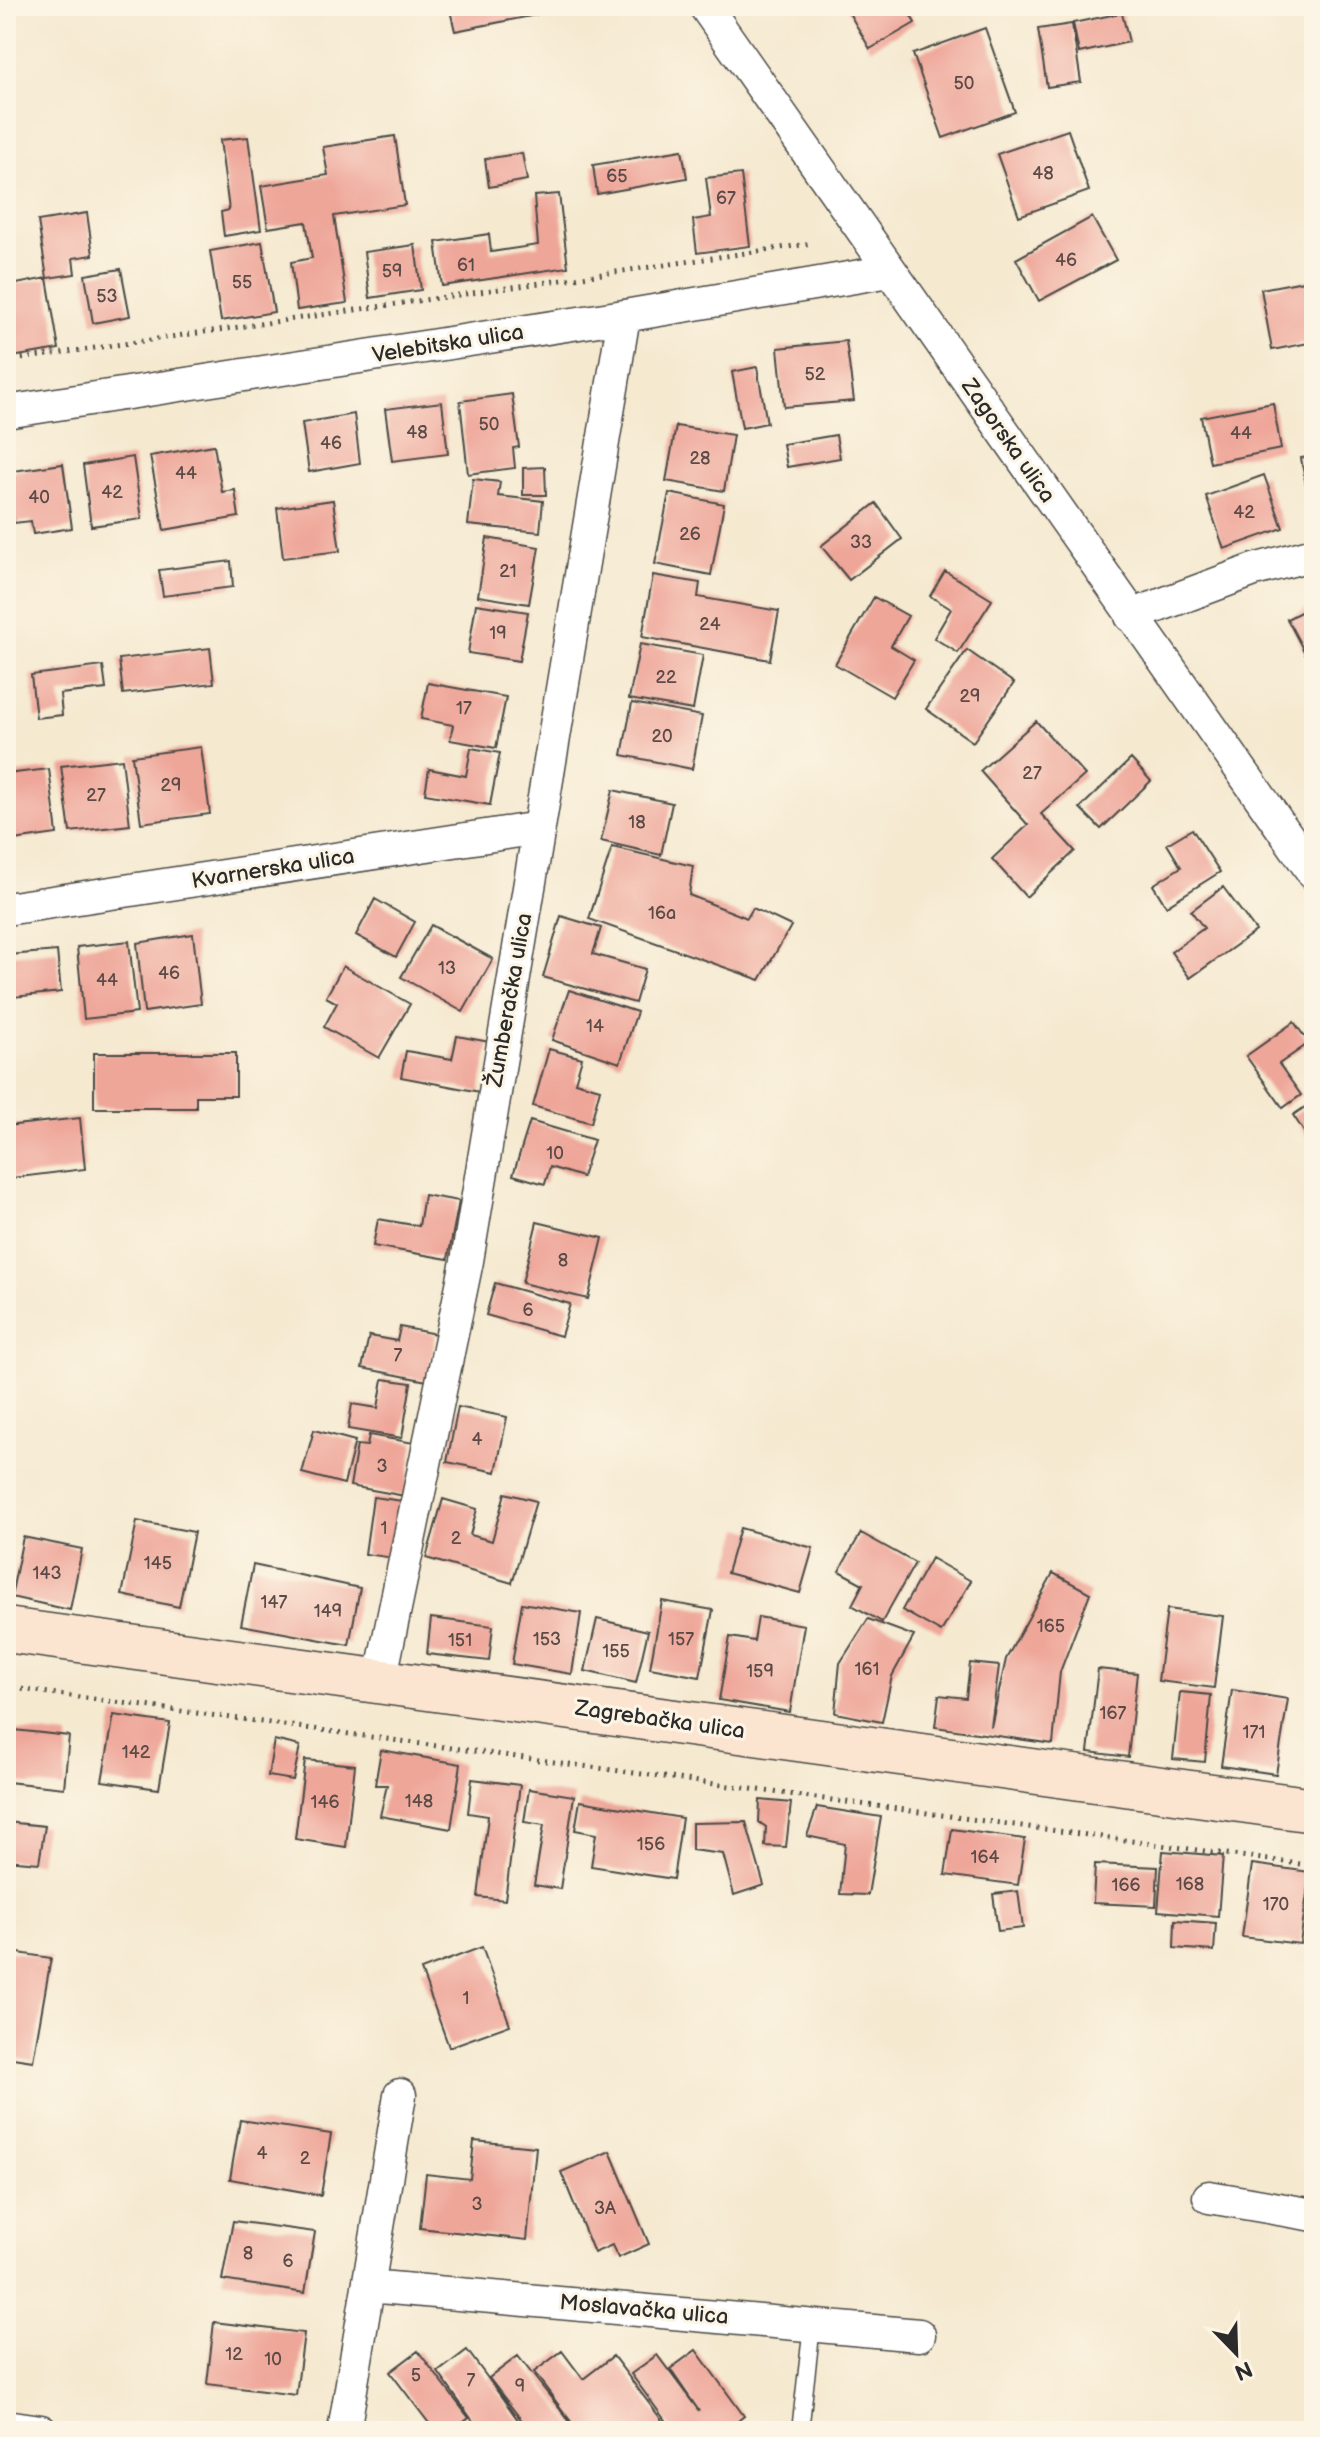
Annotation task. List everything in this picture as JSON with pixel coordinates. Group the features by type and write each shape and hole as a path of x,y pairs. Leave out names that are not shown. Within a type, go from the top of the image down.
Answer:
{"main road":[{"name":"Zagrebačka ulica","path":"6,1630 1314,1810"}],"street":[{"name":"Zagorska ulica","path":"705,6 1314,874"},
{"name":"Velebitska ulica","path":"6,412 624,316 890,271"},
{"name":"Žumberačka ulica","path":"380,1681 467,1261 624,316"},
{"path":"1131,616 1254,570 1314,554"},
{"name":"Kvarnerska ulica","path":"6,909 539,828"},
{"path":"344,2431 400,2095"},
{"path":"1209,2197 1314,2215"},
{"name":"Moslavačka ulica","path":"368,2286 919,2335"},
{"path":"6,2426 41,2431"}],"lane":[{"path":"800,2431 812,2325"}],"path":[{"path":"6,361 865,236"},
{"path":"6,1687 1314,1866"}],"building":[{"path":"449,6 534,6 536,15 455,31"},
{"path":"845,6 905,6 915,23 870,49"},
{"path":"1122,13 1129,42 1079,53 1073,23"},
{"path":"1072,24 1081,82 1047,87 1038,29"},
{"path":"985,28 1015,112 943,138 913,54"},
{"path":"1068,130 1089,191 1019,216 997,154"},
{"path":"395,136 405,205 334,216 347,303 297,310 291,262 312,258 306,222 268,228 261,186 328,175 323,147"},
{"path":"248,137 261,230 224,236 221,212 229,210 220,140"},
{"path":"682,150 687,178 597,194 593,165"},
{"path":"522,153 527,180 489,187 485,159"},
{"path":"741,174 750,246 697,253 693,220 711,217 706,178"},
{"path":"559,194 568,267 442,286 436,242 489,234 491,252 538,245 534,196"},
{"path":"87,213 93,255 73,258 75,274 47,278 38,221"},
{"path":"1092,217 1116,260 1039,301 1016,259"},
{"path":"262,242 274,312 221,321 210,251"},
{"path":"415,245 421,290 370,298 364,252"},
{"path":"121,269 130,316 93,323 85,275"},
{"path":"47,278 59,349 6,358 6,286"},
{"path":"1314,279 1314,342 1272,350 1261,289"},
{"path":"846,341 854,401 784,407 778,348"},
{"path":"757,367 767,423 742,428 732,372"},
{"path":"512,394 519,447 513,448 515,468 468,474 460,401"},
{"path":"442,402 448,454 392,461 385,409"},
{"path":"1273,403 1281,449 1210,463 1201,417"},
{"path":"354,414 360,463 309,472 302,423"},
{"path":"676,426 733,435 724,491 666,481"},
{"path":"836,435 840,458 787,467 783,444"},
{"path":"214,445 222,492 235,490 239,517 164,530 150,456"},
{"path":"1314,456 1314,494 1308,496 1301,458"},
{"path":"133,457 142,519 91,526 83,465"},
{"path":"63,464 72,528 33,534 31,521 14,523 6,472"},
{"path":"545,467 546,495 523,495 523,468"},
{"path":"1264,475 1283,528 1224,549 1206,496"},
{"path":"473,479 500,482 498,496 543,501 540,532 468,525"},
{"path":"669,493 724,504 711,575 655,564"},
{"path":"333,500 340,551 283,558 277,508"},
{"path":"876,503 902,539 849,580 821,546"},
{"path":"487,538 539,547 529,604 478,596"},
{"path":"231,561 233,587 163,596 159,570"},
{"path":"945,571 992,600 958,653 934,638 951,609 930,596"},
{"path":"653,575 700,583 698,597 779,611 770,660 642,637"},
{"path":"874,597 908,616 891,646 914,660 892,697 835,664"},
{"path":"476,604 528,612 519,661 468,653"},
{"path":"1314,605 1314,670 1287,619"},
{"path":"640,644 703,655 693,710 629,699"},
{"path":"210,648 214,683 123,694 119,659"},
{"path":"967,650 1014,683 973,742 926,709"},
{"path":"103,666 106,689 60,694 62,715 36,718 31,675"},
{"path":"428,683 506,697 496,748 450,740 453,725 421,719"},
{"path":"632,703 702,716 692,769 622,755"},
{"path":"1036,721 1085,775 1041,814 1075,851 1026,897 992,859 1028,825 980,771"},
{"path":"201,747 210,814 141,823 132,756"},
{"path":"471,748 500,753 490,805 425,794 429,769 466,776"},
{"path":"122,759 130,825 70,832 61,766"},
{"path":"1131,759 1151,781 1101,829 1080,808"},
{"path":"49,769 57,834 6,841 6,774"},
{"path":"613,790 672,803 661,855 601,841"},
{"path":"1192,829 1220,872 1166,906 1153,885 1181,867 1167,844"},
{"path":"612,847 693,866 689,895 747,918 753,908 791,926 760,980 589,919"},
{"path":"1223,887 1256,931 1190,978 1171,952 1204,928 1191,911"},
{"path":"375,899 415,922 396,957 356,935"},
{"path":"561,916 601,928 593,954 645,969 635,1003 543,977"},
{"path":"431,925 493,959 463,1012 401,977"},
{"path":"193,934 201,1004 144,1012 137,943"},
{"path":"129,941 137,1013 84,1019 77,947"},
{"path":"57,951 61,992 13,997 9,955"},
{"path":"343,966 410,1004 379,1058 324,1027 337,1003 326,997"},
{"path":"569,990 637,1012 620,1063 552,1040"},
{"path":"1294,1022 1309,1043 1279,1064 1301,1095 1283,1108 1246,1056"},
{"path":"457,1036 490,1042 480,1092 401,1077 406,1051 452,1059"},
{"path":"549,1049 582,1058 575,1082 600,1089 591,1123 533,1106"},
{"path":"94,1053 236,1053 236,1096 196,1096 196,1108 94,1108"},
{"path":"1314,1101 1314,1138 1310,1141 1293,1115"},
{"path":"80,1118 85,1169 12,1178 6,1126"},
{"path":"530,1121 594,1140 582,1177 550,1167 545,1184 513,1175"},
{"path":"424,1195 459,1201 448,1259 373,1246 378,1219 419,1226"},
{"path":"537,1222 603,1238 588,1299 522,1283"},
{"path":"495,1283 570,1304 561,1336 486,1315"},
{"path":"400,1327 436,1334 427,1381 362,1368 369,1336 397,1341"},
{"path":"383,1379 411,1383 402,1438 348,1429 352,1404 378,1408"},
{"path":"458,1407 507,1417 496,1472 447,1462"},
{"path":"314,1430 355,1441 344,1484 302,1473"},
{"path":"369,1435 414,1443 405,1496 350,1486 357,1445 367,1446"},
{"path":"505,1493 536,1501 512,1583 426,1558 443,1499 477,1509 470,1535 492,1541"},
{"path":"373,1497 403,1501 394,1558 365,1554"},
{"path":"137,1521 194,1532 179,1607 122,1595"},
{"path":"740,1528 813,1548 800,1593 727,1573"},
{"path":"861,1533 915,1563 882,1622 852,1605 863,1584 839,1571"},
{"path":"23,1537 82,1549 70,1610 11,1597"},
{"path":"931,1558 971,1581 941,1632 902,1610"},
{"path":"253,1565 360,1588 349,1645 241,1625"},
{"path":"1053,1573 1090,1593 1060,1672 1053,1744 935,1727 939,1695 966,1698 970,1663 999,1666 991,1727 1006,1659"},
{"path":"662,1601 713,1610 700,1677 650,1668"},
{"path":"522,1603 581,1613 572,1674 512,1664"},
{"path":"1167,1609 1223,1616 1214,1688 1158,1681"},
{"path":"758,1617 804,1625 790,1712 719,1700 730,1637 754,1641"},
{"path":"431,1618 493,1626 489,1661 427,1654"},
{"path":"597,1619 648,1631 636,1683 585,1671"},
{"path":"868,1619 914,1636 892,1676 882,1722 835,1713 840,1663"},
{"path":"1098,1669 1137,1673 1128,1757 1088,1752"},
{"path":"1232,1690 1288,1699 1276,1774 1221,1766"},
{"path":"1180,1692 1211,1695 1205,1762 1173,1759"},
{"path":"114,1715 170,1723 159,1789 102,1781"},
{"path":"14,1730 69,1736 64,1788 8,1782"},
{"path":"274,1740 300,1746 293,1780 268,1776"},
{"path":"381,1750 461,1764 451,1829 380,1816 387,1785 375,1785"},
{"path":"305,1760 355,1765 346,1847 295,1839"},
{"path":"472,1779 520,1785 505,1900 478,1897 488,1816 468,1813"},
{"path":"529,1789 574,1796 560,1889 534,1885 544,1825 524,1822"},
{"path":"760,1800 791,1803 786,1847 765,1846 766,1827 759,1822"},
{"path":"580,1801 682,1818 673,1879 591,1866 596,1834 575,1830"},
{"path":"817,1807 881,1817 868,1895 840,1894 845,1844 807,1836"},
{"path":"6,1822 45,1826 39,1863 6,1860"},
{"path":"746,1822 764,1885 734,1895 723,1854 692,1850 692,1823"},
{"path":"952,1829 1025,1839 1018,1885 945,1875"},
{"path":"1163,1851 1223,1856 1218,1916 1158,1911"},
{"path":"1095,1864 1158,1867 1156,1906 1093,1903"},
{"path":"1252,1864 1310,1872 1300,1944 1242,1937"},
{"path":"1018,1891 1023,1928 998,1931 993,1894"},
{"path":"1175,1920 1216,1923 1214,1951 1174,1948"},
{"path":"482,1947 510,2025 449,2047 421,1970"},
{"path":"6,1951 51,1958 33,2061 6,2057"},
{"path":"240,2120 331,2134 321,2195 230,2179"},
{"path":"474,2141 536,2147 527,2240 420,2228 426,2174 470,2179"},
{"path":"610,2151 649,2244 618,2258 612,2245 594,2253 561,2172"},
{"path":"233,2221 315,2232 305,2293 222,2280"},
{"path":"214,2322 304,2333 296,2395 207,2384"},
{"path":"467,2350 526,2431 480,2431 438,2372"},
{"path":"696,2350 744,2416 725,2431 673,2431 631,2374 657,2355 699,2411 670,2369"},
{"path":"418,2351 469,2418 452,2431 435,2431 390,2372"},
{"path":"562,2351 583,2379 613,2356 670,2431 578,2431 534,2372"},
{"path":"518,2356 577,2431 530,2431 489,2378"}]}
